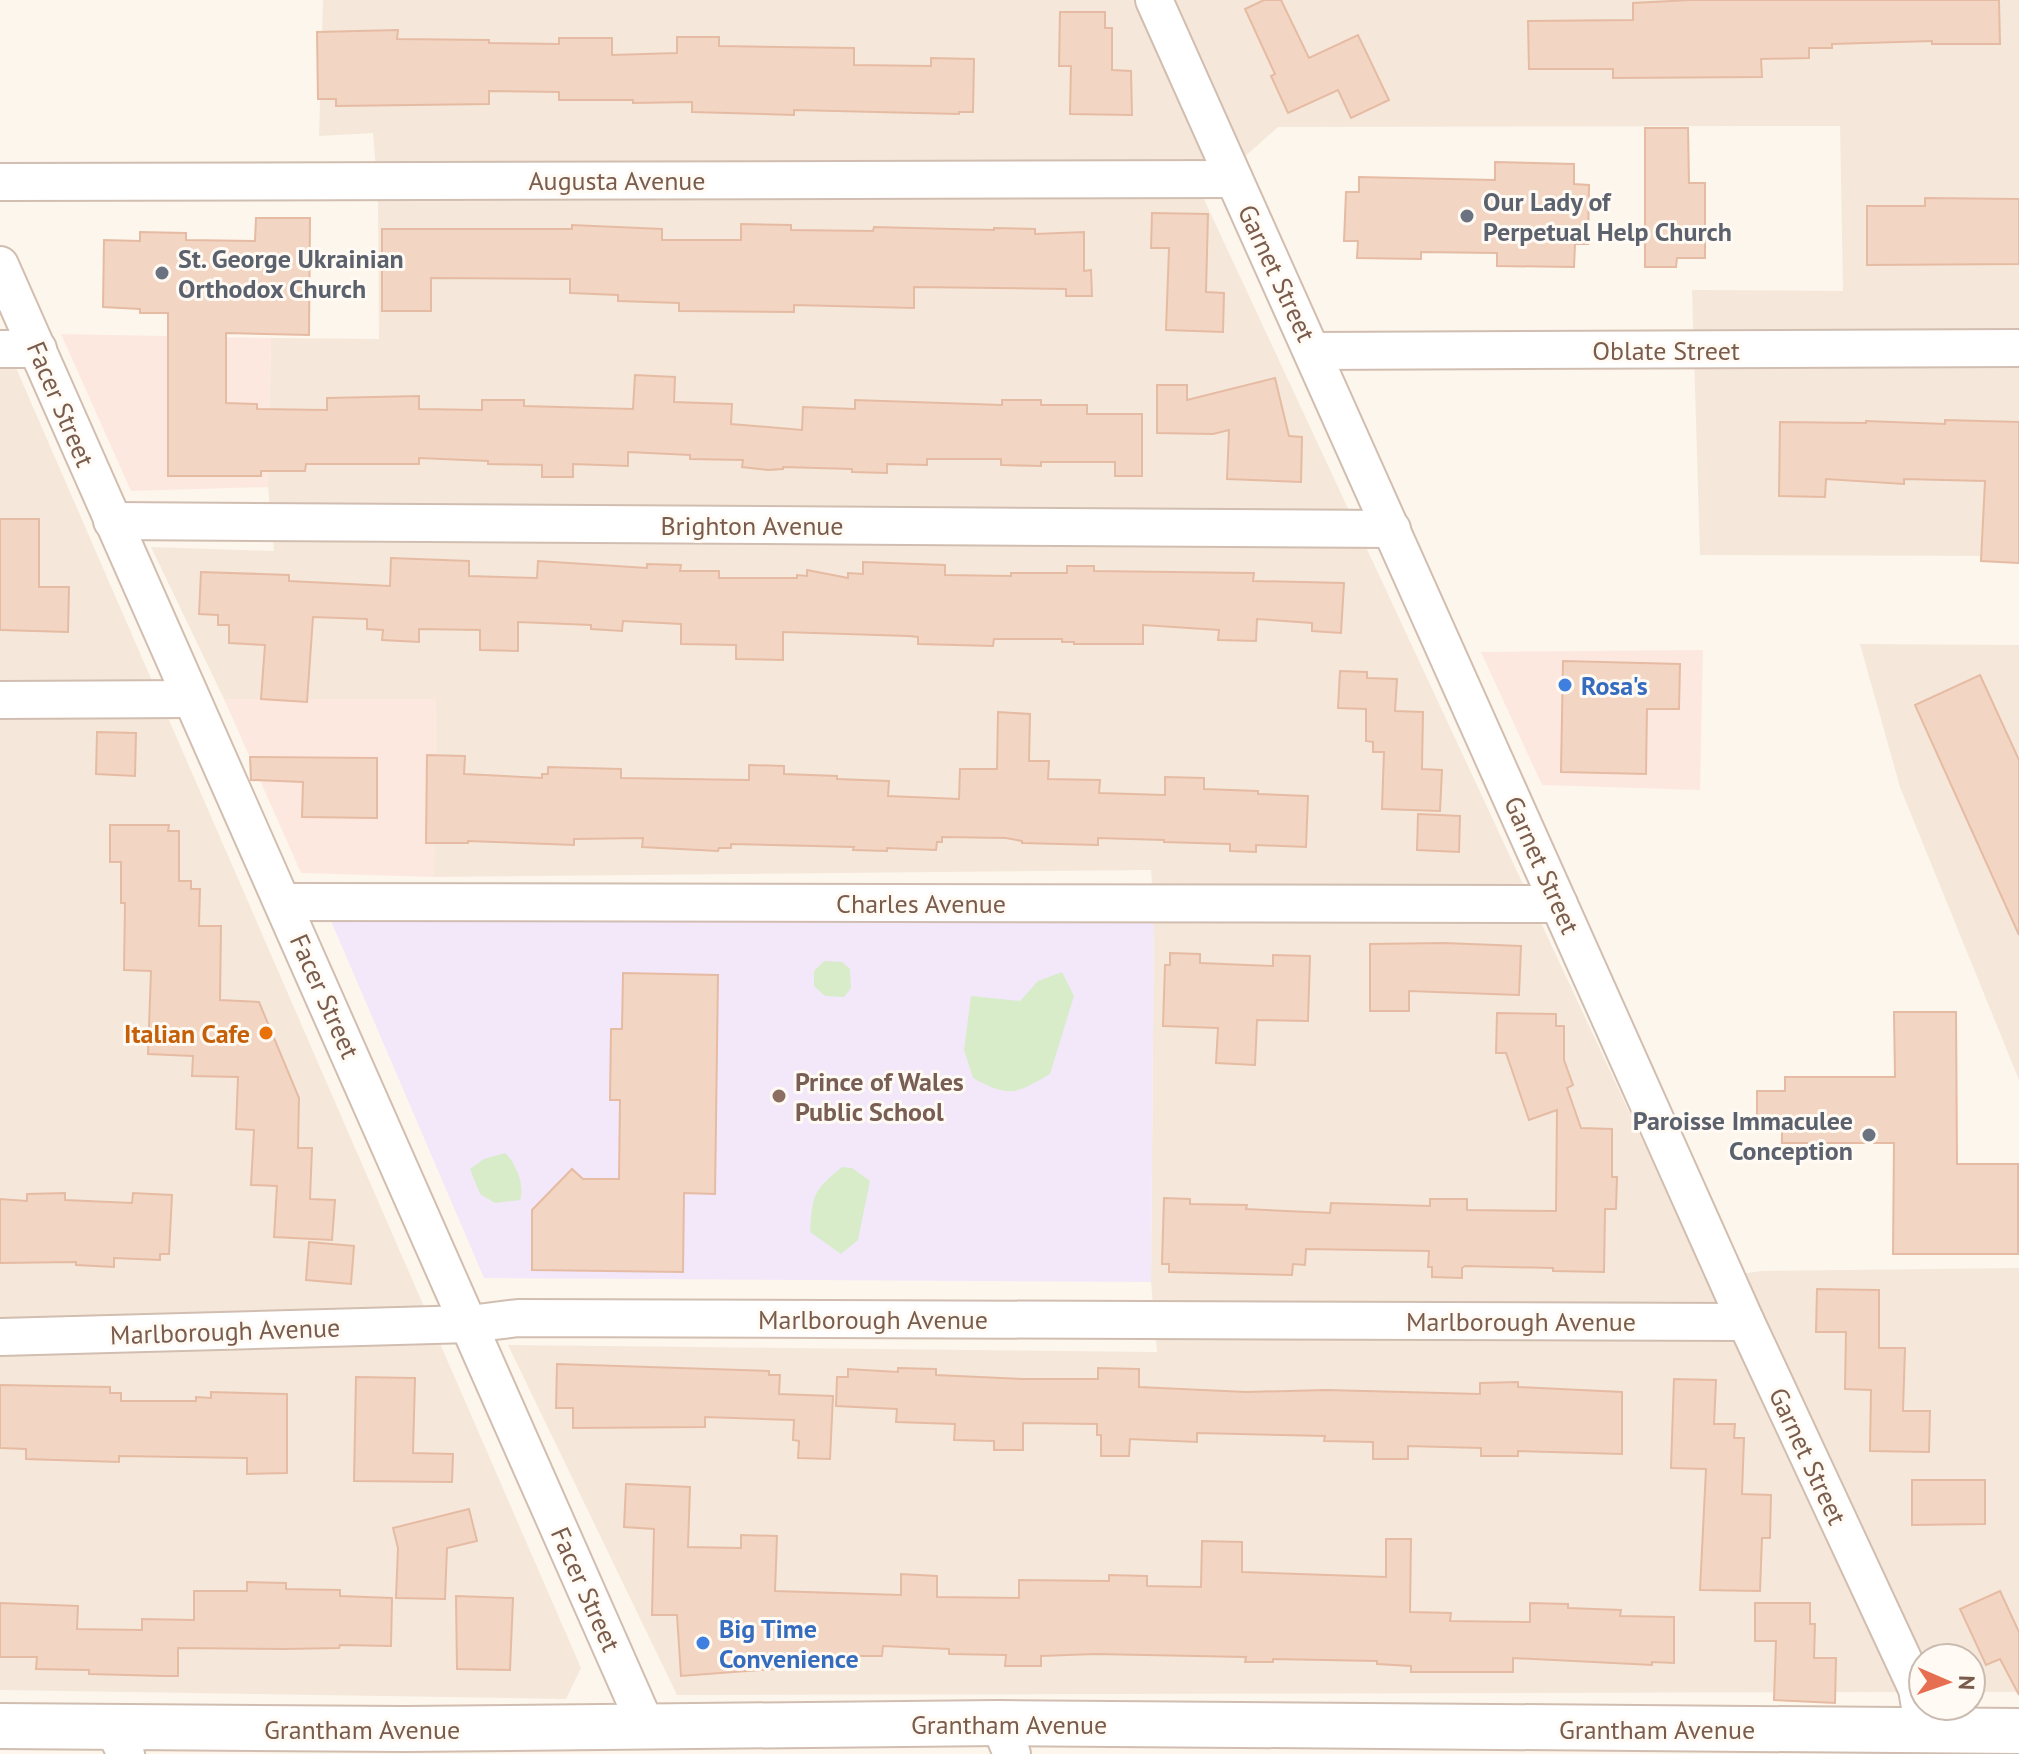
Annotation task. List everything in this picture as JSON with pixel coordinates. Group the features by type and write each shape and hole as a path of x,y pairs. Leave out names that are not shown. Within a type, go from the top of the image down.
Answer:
{"street":[{"name":"Garnet Street","path":"1154,0 1746,1322 1917,1689 1924,1731"},
{"name":"Augusta Avenue","path":"0,182 1234,179"},
{"name":"Facer Street","path":"0,265 647,1728"},
{"name":"Oblate Street","path":"1313,351 2019,348"},
{"path":"0,349 38,349"},
{"name":"Brighton Avenue","path":"112,521 1392,529"},
{"path":"0,700 191,699"},
{"name":"Charles Avenue","path":"283,902 1559,904"},
{"name":"Marlborough Avenue","path":"0,1337 470,1324 518,1318 1746,1322"},
{"name":"Grantham Avenue","path":"0,1726 120,1741 647,1728 1005,1739 1543,1741 2019,1731"}],"shaded area":[{"path":"323,0 2019,0 2019,556 1700,555 1692,290 1843,291 1840,126 1278,127 1202,195 1707,1279 1761,1271 2019,1268 2019,1692 1987,1692 1987,1642 1907,1642 1907,1692 677,1695 508,1345 1157,1352 1151,1282 1154,914 1151,870 434,877 436,699 224,699 151,547 274,551 268,487 271,338 379,339 378,196 373,133 319,136"},
{"path":"0,331 581,1668 566,1699 0,1690"},
{"path":"61,334 271,338 268,487 131,491"},
{"path":"1860,644 2019,645 2019,1080 1900,787"},
{"path":"1703,650 1700,790 1542,785 1481,652"},
{"path":"224,699 436,699 434,877 301,873"},
{"name":"Prince of Wales Public School","path":"328,914 1154,914 1151,1282 484,1278"}],"green space":[{"path":"824,961 842,962 850,969 851,988 844,997 825,996 814,986 814,971"},
{"path":"1062,972 1074,996 1050,1074 1012,1091 995,1089 973,1078 964,1050 971,996 1020,1001 1038,981"},
{"path":"505,1153 518,1175 520,1200 495,1203 480,1194 470,1169 484,1159"},
{"path":"842,1167 852,1168 870,1181 858,1240 841,1254 810,1232 816,1195"}],"building":[{"path":"1264,0 1281,0 1309,58 1358,35 1389,100 1351,118 1338,90 1288,113 1271,76 1275,74 1245,9"},
{"path":"1690,0 1999,0 2000,44 1932,44 1932,41 1832,44 1832,48 1809,48 1809,58 1761,59 1762,77 1613,78 1613,69 1529,69 1528,21 1633,20 1633,3"},
{"path":"1060,12 1105,12 1105,28 1112,28 1112,70 1131,71 1132,115 1070,114 1071,66 1059,66"},
{"path":"398,30 397,39 489,40 489,43 559,44 559,38 612,38 612,55 677,53 677,37 719,37 719,46 854,48 854,65 931,66 931,58 974,59 973,112 794,110 794,115 692,112 692,102 559,100 559,92 489,91 489,104 336,106 336,99 318,99 317,32"},
{"path":"1645,128 1688,128 1689,183 1705,183 1705,258 1677,258 1676,267 1645,267"},
{"name":"Our Lady of Perpetual Help Church","path":"1495,162 1574,164 1574,184 1589,185 1588,244 1575,244 1574,267 1497,266 1497,253 1421,252 1421,259 1357,258 1358,241 1344,241 1346,192 1359,192 1359,177 1495,180"},
{"path":"1925,198 2019,199 2019,264 1867,265 1867,206 1925,206"},
{"path":"1152,213 1208,214 1206,292 1224,293 1223,332 1166,330 1169,248 1151,248"},
{"path":"256,218 310,218 309,335 226,333 226,403 257,404 257,409 327,410 327,398 419,396 419,409 482,410 482,400 524,400 524,406 633,409 635,375 675,377 674,402 732,404 731,424 802,430 803,407 855,409 855,400 1002,405 1002,400 1041,400 1041,405 1087,405 1087,414 1142,414 1142,476 1115,476 1115,462 1041,462 1041,466 1001,465 1001,459 927,459 927,465 887,464 887,473 783,467 768,470 742,467 743,460 690,459 690,455 628,452 628,466 573,464 573,477 542,477 542,465 419,458 419,464 306,464 305,471 261,471 261,476 168,476 168,313 140,313 140,309 103,307 104,240 140,241 140,232 186,233 186,240 255,241"},
{"path":"741,224 791,225 791,230 873,231 874,227 1035,229 1035,234 1084,232 1084,271 1091,270 1092,296 1066,296 1066,289 914,287 914,308 794,305 794,312 679,311 679,303 618,301 618,295 570,293 570,279 431,278 431,311 382,311 382,229 572,229 572,225 662,229 662,240 741,240"},
{"path":"1275,378 1289,436 1302,437 1301,482 1227,479 1229,430 1213,434 1157,433 1157,385 1187,385 1187,400"},
{"path":"1945,420 2019,422 2019,563 1981,561 1985,481 1904,479 1904,484 1826,479 1825,497 1779,496 1780,422 1945,424"},
{"path":"0,519 39,519 39,587 69,587 68,632 0,630"},
{"path":"391,558 469,561 469,576 537,578 538,561 647,568 647,564 681,565 680,571 719,571 719,578 797,578 797,575 807,576 807,570 848,578 848,573 863,574 863,562 945,565 945,575 1067,573 1067,566 1094,566 1094,571 1254,573 1253,581 1344,583 1341,633 1312,631 1312,623 1257,619 1256,641 1218,640 1219,630 1143,625 1143,644 994,639 993,646 918,644 918,637 909,636 783,632 783,660 736,659 736,645 681,644 681,624 623,621 622,631 591,629 591,625 518,622 518,651 480,650 480,630 419,629 419,642 382,640 383,630 367,629 367,619 313,617 307,702 261,699 265,645 229,643 229,625 218,625 218,615 199,614 201,572 289,575 289,581 390,586"},
{"path":"1563,661 1680,664 1679,709 1647,709 1646,774 1561,772"},
{"path":"1340,671 1367,672 1367,678 1397,679 1395,711 1423,712 1422,769 1442,770 1440,811 1382,809 1384,752 1373,752 1373,742 1366,741 1366,709 1338,708"},
{"path":"1980,675 2019,760 2019,935 1915,705"},
{"path":"998,712 1030,714 1029,761 1049,761 1048,779 1100,780 1099,793 1165,795 1165,777 1204,778 1204,789 1308,796 1306,847 1256,845 1256,852 1230,851 1230,844 1164,840 1098,838 1098,845 942,837 942,842 937,842 936,850 887,848 887,851 853,850 854,847 731,844 731,848 719,848 718,851 642,847 643,838 574,839 574,845 468,841 426,843 427,755 465,756 464,774 542,778 542,774 548,774 548,767 621,769 621,778 749,780 749,765 784,766 784,774 889,781 888,796 959,799 960,769 997,769"},
{"path":"97,732 136,733 135,776 96,774"},
{"path":"250,757 377,758 377,818 302,817 303,782 251,780"},
{"path":"1418,814 1460,816 1459,852 1417,850"},
{"path":"110,825 169,825 168,831 179,831 179,881 191,881 191,889 200,889 199,926 221,926 220,1000 259,1002 299,1098 298,1148 312,1148 310,1199 335,1200 332,1240 274,1237 277,1186 251,1185 254,1130 236,1129 238,1077 192,1076 193,1056 148,1054 151,971 124,970 125,903 121,903 121,862 110,862"},
{"path":"1370,944 1521,946 1519,995 1409,991 1409,1011 1370,1011"},
{"path":"1170,953 1200,954 1200,963 1273,966 1273,955 1310,956 1308,1021 1257,1020 1255,1065 1216,1063 1218,1028 1163,1026 1165,965 1170,965"},
{"path":"623,973 718,975 715,1194 684,1193 683,1272 532,1270 532,1210 572,1169 583,1179 619,1179 620,1100 610,1100 611,1029 622,1029"},
{"name":"Paroisse Immaculee Conception","path":"1894,1012 1956,1012 1957,1164 2018,1164 2018,1254 1893,1254 1894,1143 1782,1143 1782,1130 1757,1130 1757,1091 1785,1091 1785,1077 1895,1077"},
{"path":"1497,1013 1556,1014 1556,1026 1564,1026 1564,1060 1573,1085 1567,1088 1581,1128 1612,1129 1612,1177 1617,1177 1616,1209 1605,1209 1604,1272 1465,1266 1462,1268 1462,1278 1432,1277 1432,1267 1428,1267 1429,1251 1306,1249 1305,1265 1293,1264 1292,1275 1169,1272 1169,1264 1162,1264 1164,1198 1190,1199 1190,1204 1247,1205 1246,1209 1330,1213 1331,1203 1430,1206 1430,1199 1467,1199 1467,1210 1556,1211 1557,1110 1529,1120 1506,1053 1496,1053"},
{"path":"65,1193 65,1200 132,1203 133,1193 172,1195 169,1254 160,1254 160,1260 114,1258 114,1267 76,1265 76,1262 0,1263 0,1199 27,1201 27,1194"},
{"path":"309,1242 354,1246 351,1284 306,1280"},
{"path":"1817,1289 1879,1290 1879,1348 1905,1348 1903,1411 1930,1411 1929,1452 1870,1451 1871,1390 1845,1389 1846,1332 1816,1332"},
{"path":"557,1364 769,1371 769,1375 780,1375 779,1394 833,1396 830,1459 798,1458 799,1441 793,1440 794,1420 705,1417 705,1427 573,1428 573,1408 556,1408"},
{"path":"898,1368 936,1369 936,1375 1023,1379 1098,1379 1098,1368 1139,1369 1139,1387 1246,1392 1326,1390 1480,1394 1480,1383 1518,1382 1518,1387 1622,1392 1622,1454 1518,1451 1518,1456 1481,1456 1481,1448 1408,1446 1408,1459 1373,1459 1373,1442 1324,1441 1325,1436 1197,1433 1197,1442 1130,1439 1129,1456 1101,1456 1101,1435 1097,1435 1097,1424 1023,1423 1023,1450 994,1450 994,1441 954,1440 955,1424 896,1422 897,1409 836,1406 837,1377 848,1377 848,1369 898,1372"},
{"path":"356,1377 415,1378 413,1453 453,1454 452,1482 354,1481"},
{"path":"1674,1379 1716,1380 1714,1424 1735,1424 1734,1438 1744,1438 1742,1494 1771,1495 1770,1538 1762,1538 1760,1591 1700,1590 1706,1469 1671,1468"},
{"path":"0,1385 110,1387 110,1393 121,1393 121,1401 196,1401 196,1397 211,1398 211,1392 287,1394 287,1473 247,1474 247,1458 119,1456 119,1462 26,1459 26,1449 0,1448"},
{"path":"1912,1480 1985,1480 1985,1524 1912,1525"},
{"path":"626,1484 690,1487 688,1547 741,1548 741,1535 777,1536 775,1591 901,1595 901,1574 937,1576 937,1597 1019,1598 1019,1580 1109,1581 1109,1575 1147,1576 1147,1586 1201,1587 1202,1541 1242,1542 1242,1572 1386,1577 1386,1539 1411,1539 1410,1612 1451,1613 1450,1621 1530,1622 1530,1603 1621,1610 1620,1616 1674,1617 1674,1663 1652,1662 1652,1665 1513,1658 1513,1672 1411,1672 1411,1666 1377,1664 1377,1661 1273,1659 1273,1662 1245,1662 1246,1657 1095,1654 1041,1656 1041,1666 1005,1666 1006,1655 949,1654 949,1649 883,1646 882,1656 814,1656 814,1662 774,1662 774,1669 681,1676 677,1615 652,1615 654,1529 624,1527"},
{"path":"469,1509 477,1541 447,1548 445,1599 396,1598 398,1548 393,1528"},
{"path":"247,1582 286,1583 286,1589 340,1590 340,1596 392,1598 391,1646 178,1648 178,1676 36,1669 37,1657 0,1657 0,1603 78,1606 77,1629 142,1630 142,1619 194,1620 194,1591 247,1591"},
{"path":"2000,1591 2019,1632 2019,1695 2000,1659 1987,1665 1987,1642 1975,1642 1960,1609"},
{"path":"456,1596 513,1598 510,1670 457,1669"},
{"path":"1755,1603 1810,1603 1810,1624 1815,1624 1814,1658 1836,1658 1835,1703 1774,1700 1776,1641 1755,1641"}],"place":[{"name":"Our Lady of Perpetual Help Church","path":"1467,216"},
{"name":"St. George Ukrainian Orthodox Church","path":"162,273"},
{"name":"Rosa's","path":"1565,685"},
{"name":"Italian Cafe","path":"266,1033"},
{"name":"Prince of Wales Public School","path":"779,1096"},
{"name":"Paroisse Immaculee Conception","path":"1869,1135"},
{"name":"Big Time Convenience","path":"703,1643"}]}
